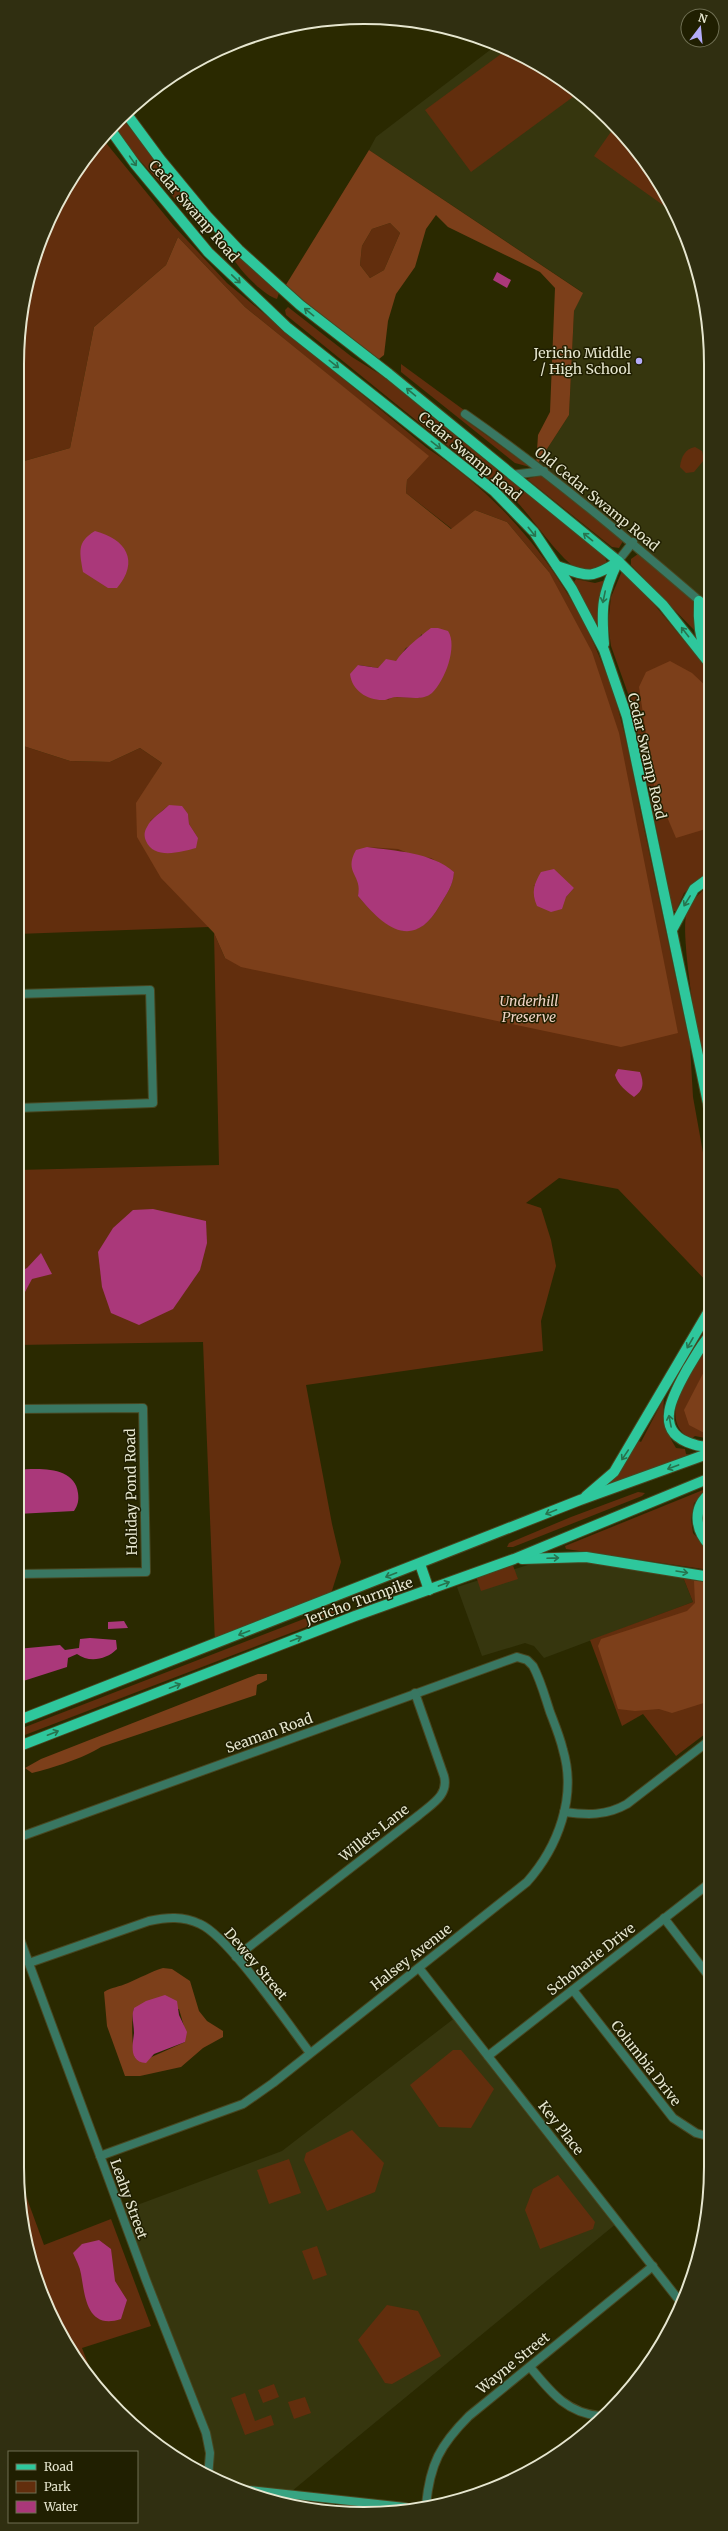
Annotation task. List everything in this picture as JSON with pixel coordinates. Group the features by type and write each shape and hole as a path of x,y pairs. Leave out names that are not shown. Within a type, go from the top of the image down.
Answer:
{"main road":[{"name":"Cedar Swamp Road","path":"130,118 197,205 239,250 300,305 389,374 618,561 663,605 704,656"},
{"name":"Cedar Swamp Road","path":"114,134 135,164 213,257 288,328 494,491 534,532 557,566 604,650 627,717 704,1084"},
{"path":"557,566 582,574 598,574 618,561"},
{"path":"604,650 602,607 606,588 618,561"},
{"path":"700,601 698,622 700,641 704,650"},
{"path":"672,930 694,889 704,882"},
{"path":"580,1500 614,1472 704,1319"},
{"path":"704,1345 675,1392 668,1411 671,1427 678,1438 700,1447 704,1447"},
{"name":"Jericho Turnpike","path":"24,1718 580,1500 704,1455"},
{"name":"Jericho Turnpike","path":"24,1744 514,1559 704,1480"},
{"path":"704,1500 700,1504 697,1525 704,1540"},
{"path":"514,1559 586,1557 704,1576"},
{"path":"420,1564 429,1590"},
{"path":"264,2492 391,2506"}],"street":[{"name":"Old Cedar Swamp Road","path":"466,414 544,471 633,542 704,605"},
{"path":"511,475 544,471"},
{"path":"618,561 633,542"},
{"path":"24,994 150,990 153,1104 24,1108"},
{"name":"Holiday Pond Road","path":"24,1409 143,1408 146,1572 24,1574"},
{"name":"Seaman Road","path":"24,1835 517,1657 529,1662"},
{"name":"Halsey Avenue","path":"100,2156 243,2104 419,1968 527,1882 547,1857 564,1812 568,1774 564,1750 536,1672 529,1662"},
{"name":"Willets Lane","path":"236,1957 419,1815 444,1793 446,1783 444,1776 415,1693"},
{"path":"564,1812 585,1815 616,1811 628,1804 704,1745"},
{"name":"Schoharie Drive","path":"488,2056 704,1887"},
{"name":"Dewey Street","path":"29,1963 149,1920 168,1917 181,1918 205,1926 220,1938 310,2053"},
{"path":"664,1918 704,1970"},
{"name":"Leahy Street","path":"24,1950 185,2384 206,2433 210,2453 209,2469"},
{"name":"Key Place","path":"419,1968 678,2298"},
{"name":"Columbia Drive","path":"573,1990 673,2118 696,2133 704,2135"},
{"name":"Wayne Street","path":"426,2501 428,2483 433,2465 448,2438 469,2416 653,2266"},
{"path":"530,2367 556,2399 583,2414 596,2415"}],"shaded area":[{"name":"Jericho Middle / High School","path":"491,49 534,70 571,94 588,108 620,140 647,175 669,214 686,255 701,320 704,364 704,605 536,466 569,415 574,311 582,292 369,150 376,137"},
{"path":"552,1561 577,1561 681,1572 693,1602 544,1658 534,1646 525,1643 482,1656 457,1587 531,1564"},
{"path":"456,2017 617,2223 292,2491 246,2485 211,2470 210,2441 121,2211 282,2151"}],"green space":[{"path":"502,53 553,81 574,96 471,172 425,110"},
{"path":"126,122 211,227 210,233 205,232 134,154 117,131"},
{"path":"611,131 634,157 647,175 665,206 594,156"},
{"name":"Underhill Preserve","path":"106,143 173,225 227,283 427,448 486,494 512,520 536,548 577,610 594,643 608,678 625,735 690,1045 693,1097 704,1158 704,1279 618,1189 559,1178 526,1203 541,1208 551,1240 556,1266 541,1321 543,1351 306,1385 332,1524 341,1562 329,1600 215,1644 203,1342 24,1345 24,1170 219,1165 214,933 225,958 387,939 209,927 24,934 24,746 70,761 110,762 140,748 162,763 144,792 549,572 507,522 475,510 452,529 406,493 407,480 428,456 245,307 178,237 166,265 94,327 70,448 24,461 24,364 27,320 36,276 50,234 59,214 81,175"},
{"path":"369,150 583,293 574,311 569,415 536,466 538,435 550,412 555,288 540,272 448,227 436,215 426,229 415,267 396,294 388,321 384,355 379,359 372,357 284,288","holes":["390,223 400,233 384,270 370,278 360,265 362,246 372,229"]},
{"path":"390,223 400,233 384,270 370,278 360,265 362,246 372,229"},
{"name":"Underhill Preserve","path":"178,237 245,307 429,456 407,480 406,493 451,529 475,510 507,522 549,572 592,652 619,733 678,1033 621,1047 241,967 225,958 214,933 161,878 137,837 136,803 162,763 140,748 110,762 70,761 24,746 24,461 70,448 94,327 166,265","holes":["422,634 420,698 393,697 388,700 358,665 379,668 396,661 406,648 414,644","169,805 188,814 189,824 198,838 150,821","367,847 398,849 418,857 431,858 454,872 449,889 440,905 430,919 420,927 409,931 389,925 378,917 358,896 360,888 358,880","533,885 574,888 566,897"]},
{"path":"231,248 279,293 277,299 264,292 249,278 231,255 229,249"},
{"path":"288,307 352,357 381,375 604,556 607,562 604,569 582,571 574,567 557,551 516,501 286,315 285,310"},
{"path":"401,364 468,413 464,419 530,467 515,463 401,372"},
{"path":"695,447 702,451 704,460 694,472 686,473 680,467 681,460 686,452"},
{"path":"541,475 621,538 623,541 619,548 612,547 527,479"},
{"path":"638,554 694,602 696,632 631,565 631,559"},
{"path":"622,571 653,603 704,665 704,875 684,893 676,911 673,911 631,702 611,646 608,624 611,597"},
{"path":"576,579 595,583 606,580 599,622 596,623 574,582"},
{"path":"701,603 704,606 704,624"},
{"path":"670,661 692,673 704,684 704,830 676,838 654,786 639,687 646,672"},
{"path":"704,890 704,1057 700,1043 688,970 685,928 687,911 698,895"},
{"path":"704,1352 704,1438 695,1436 691,1439 680,1430 676,1418 676,1406 687,1379"},
{"path":"704,1372 704,1433 689,1425 684,1410"},
{"path":"664,1398 663,1412 669,1435 676,1448 685,1449 686,1454 689,1455 606,1487 604,1485 619,1471 639,1441 641,1442"},
{"path":"703,1490 704,1493 694,1503 691,1519 693,1533 704,1546 704,1569 566,1549 565,1546"},
{"path":"638,1492 645,1493 642,1496 513,1547 507,1547 509,1543 571,1517"},
{"path":"704,1509 704,1524 703,1521"},
{"path":"511,1560 518,1579 481,1591 475,1573"},
{"path":"683,1577 704,1580 704,1735 676,1756 643,1714 622,1726 590,1640 693,1602"},
{"path":"694,1581 704,1581 704,1703 672,1713 659,1709 635,1711 618,1709 598,1646 601,1639 687,1611 695,1603"},
{"path":"345,1603 349,1607 314,1624 24,1735 24,1727"},
{"path":"258,1674 267,1674 267,1680 257,1685 256,1695 101,1747 77,1759 32,1773 25,1768 41,1759"},
{"path":"163,1968 172,1969 190,1981 199,2011 207,2021 223,2031 223,2037 203,2048 181,2067 140,2076 125,2076 107,2026 104,1992","holes":["134,2008 179,2009 185,2030 185,2042 147,2059 135,2057 132,2033"]},
{"path":"453,2050 461,2050 494,2089 471,2128 439,2127 410,2085"},
{"path":"352,2130 384,2163 375,2192 327,2211 304,2160 306,2153"},
{"path":"289,2159 301,2193 269,2204 257,2170"},
{"path":"558,2175 595,2222 593,2229 540,2249 525,2210 533,2189"},
{"path":"25,2194 44,2245 111,2219 151,2326 82,2348 90,2368 81,2356 59,2317 42,2276 31,2233"},
{"path":"317,2246 327,2275 313,2280 302,2251"},
{"path":"387,2305 418,2311 441,2356 392,2384 385,2383 358,2340"},
{"path":"274,2384 279,2397 263,2403 258,2390"},
{"path":"245,2393 255,2421 271,2415 274,2425 245,2435 231,2398"},
{"path":"305,2397 311,2413 294,2419 288,2402"}],"water":[{"path":"497,272 511,280 507,288 493,280"},
{"path":"95,531 115,539 122,545 126,552 128,569 117,588 108,588 83,572 80,554 82,544 89,535"},
{"path":"431,628 438,628 448,631 451,637 452,645 449,663 437,688 432,693 420,698 395,697 379,700 367,697 357,690 351,680 350,674 358,665 378,668 386,659 396,661 416,639"},
{"path":"169,805 182,806 188,814 189,824 198,838 196,848 176,853 161,853 150,847 146,841 145,832 149,824"},
{"path":"367,847 401,851 424,856 445,865 454,872 451,885 440,905 430,919 420,928 410,931 399,930 389,925 368,908 358,896 358,883 352,869 353,858 356,850"},
{"path":"554,869 574,888 566,897 562,909 551,912 537,906 534,896 534,888 541,872"},
{"path":"618,1069 640,1072 642,1086 640,1092 634,1097 618,1082 615,1075"},
{"path":"153,1209 206,1221 207,1243 200,1270 173,1309 139,1325 111,1313 102,1287 98,1252 113,1228 133,1210"},
{"path":"41,1253 52,1274 32,1279 24,1292 24,1270"},
{"path":"45,1469 63,1473 70,1478 75,1484 78,1493 78,1502 74,1511 24,1514 24,1470"},
{"path":"124,1621 128,1628 108,1629 108,1622"},
{"path":"90,1638 116,1640 117,1649 108,1656 97,1659 87,1659 77,1654 68,1658 67,1667 24,1681 24,1648 60,1645 65,1650 79,1648 80,1639"},
{"path":"165,1995 177,2001 179,2015 187,2032 185,2042 154,2054 146,2063 140,2062 134,2056 133,2051 134,2008 146,2001"},
{"path":"99,2240 111,2249 115,2281 127,2300 121,2319 110,2321 101,2320 94,2316 86,2301 80,2269 73,2253 82,2244"}],"place":[{"name":"Jericho Middle / High School","path":"639,361"}]}
